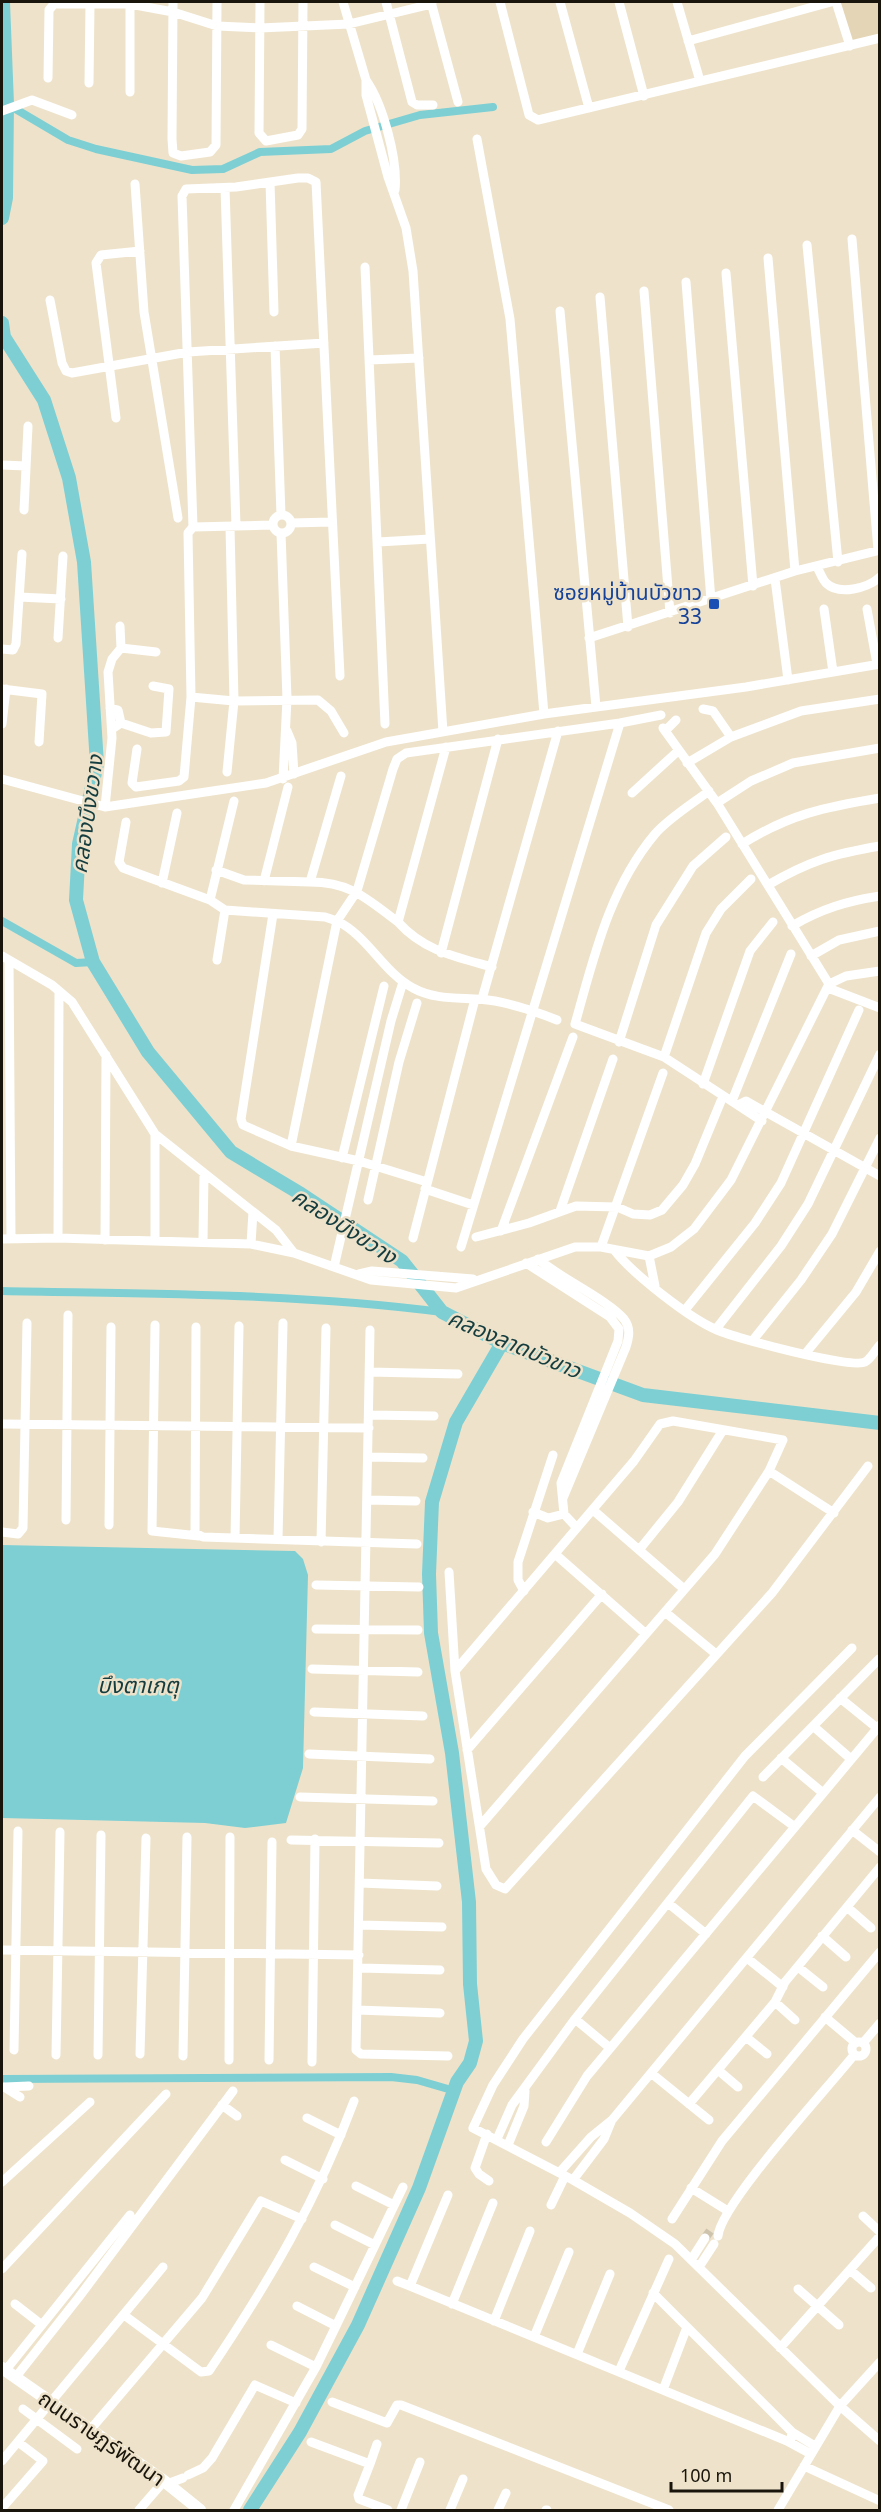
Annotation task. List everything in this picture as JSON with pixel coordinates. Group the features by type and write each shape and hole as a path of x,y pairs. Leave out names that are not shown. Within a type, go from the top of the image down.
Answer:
{"street":[{"path":"173,2 172,150 177,155 210,152 215,149 217,2"},
{"path":"260,2 259,133 266,141 298,135 302,129 303,2"},
{"path":"343,2 371,94 406,228 413,271 443,732"},
{"path":"386,2 412,102 417,105 432,105"},
{"path":"500,2 529,115 538,120 879,38"},
{"path":"560,2 589,108"},
{"path":"619,2 644,96"},
{"path":"677,2 700,81"},
{"path":"688,41 831,2"},
{"path":"836,2 850,46"},
{"path":"130,3 130,92"},
{"path":"48,78 50,7 54,4 130,3 173,12 217,26 302,28 349,24 432,3 458,102"},
{"path":"89,83 90,4"},
{"path":"2,111 32,100 72,115"},
{"path":"477,139 510,319 544,714"},
{"path":"137,749 134,786 142,788 182,780 191,697 188,533 193,527 183,193 190,188 225,188 308,178 316,182 340,676"},
{"path":"270,182 274,312"},
{"path":"135,184 144,312 178,518"},
{"path":"225,188 231,347 234,701 227,772"},
{"path":"589,638 795,571 879,550 852,239"},
{"path":"807,245 838,562"},
{"path":"116,418 99,304 97,259 101,255 140,251"},
{"path":"768,258 795,571"},
{"path":"365,267 385,724"},
{"path":"726,273 753,586"},
{"path":"686,282 711,600"},
{"path":"644,291 670,613"},
{"path":"600,297 628,627"},
{"path":"50,300 62,363 66,371 72,373 188,352 231,347 324,343"},
{"path":"560,311 596,707"},
{"path":"275,346 281,515"},
{"path":"369,360 419,358"},
{"path":"24,510 28,426"},
{"path":"2,465 26,466"},
{"path":"172,476 191,471"},
{"path":"281,515 287,517 291,523 289,530 281,533 275,531 273,525 275,518 281,515"},
{"path":"291,523 332,522"},
{"path":"193,527 273,525"},
{"path":"264,881 286,783 283,755 287,731 287,699 281,533"},
{"path":"378,542 430,538"},
{"path":"2,649 13,650 16,644 21,554"},
{"path":"58,639 63,556"},
{"path":"817,567 825,582 838,588 861,587 879,577"},
{"path":"775,579 788,680"},
{"path":"19,597 61,599"},
{"path":"824,609 833,672"},
{"path":"2,781 104,807 286,783 294,774 386,742 544,714 788,680 878,664 876,632 867,609"},
{"path":"104,807 112,729 108,672 112,659 121,648 120,626"},
{"path":"121,648 156,652"},
{"path":"121,723 151,732 166,732 169,689 153,686"},
{"path":"2,724 4,689 42,694 39,742"},
{"path":"191,697 234,701 308,698 325,704 344,734"},
{"path":"687,763 731,737 801,711 879,699"},
{"path":"110,708 118,710 121,723"},
{"path":"703,709 713,711 731,737"},
{"path":"291,1146 337,921 357,891 397,759 406,753 620,723 661,715"},
{"path":"676,720 664,730 717,803 829,986 879,1008"},
{"path":"112,729 121,723"},
{"path":"461,1247 620,723"},
{"path":"287,731 292,743 294,774"},
{"path":"413,1238 478,999 492,967 558,731"},
{"path":"441,953 498,739"},
{"path":"398,922 446,747"},
{"path":"717,803 751,781 793,763 879,748"},
{"path":"632,793 678,751"},
{"path":"310,882 341,776"},
{"path":"709,791 656,833 621,883 603,927 575,1024 664,1057 703,1084 736,1102 746,1101 764,1116 803,1134 879,1176"},
{"path":"742,844 774,824 808,812 879,798"},
{"path":"210,900 234,801"},
{"path":"162,883 177,813"},
{"path":"126,822 120,866 210,900 225,910 325,917 337,921 363,940 403,982 421,992 447,998 478,999 533,1011 557,1020"},
{"path":"619,1042 656,925 693,866 726,837"},
{"path":"768,885 796,869 830,855 879,846"},
{"path":"216,870 237,879 342,885 357,891 398,922 419,943 441,953 492,967"},
{"path":"664,1057 706,933 721,909 751,879"},
{"path":"792,926 814,913 843,902 879,896"},
{"path":"217,960 225,910"},
{"path":"273,914 241,1122 246,1127 291,1146 376,1166 473,1205"},
{"path":"703,1084 750,951 772,922"},
{"path":"811,956 839,940 879,931"},
{"path":"736,1102 790,954"},
{"path":"5,958 6,1239 58,1238 251,1244 294,1253 356,1274 456,1283 575,1246 601,1247 649,1256 671,1247 694,1229 731,1180 829,986 846,976 879,971"},
{"path":"5,958 59,991 72,1002 155,1134 281,1235 294,1253"},
{"path":"333,1267 355,1182 382,1059 403,982"},
{"path":"342,1158 384,986"},
{"path":"58,1238 59,991"},
{"path":"368,1200 399,1062 417,1003"},
{"path":"685,1310 767,1207 781,1183 859,1010"},
{"path":"501,1231 573,1037"},
{"path":"105,1240 106,1054"},
{"path":"716,1329 793,1229 808,1204 879,1054"},
{"path":"367,1055 399,1062"},
{"path":"560,1211 614,1059"},
{"path":"601,1247 663,1073"},
{"path":"476,1237 576,1206 617,1207 633,1214 650,1215 663,1210 695,1164 721,1101"},
{"path":"155,1134 155,1241"},
{"path":"753,1340 815,1260 832,1234 879,1138"},
{"path":"203,1241 204,1174"},
{"path":"251,1244 253,1212"},
{"path":"615,1251 623,1261 685,1310 716,1329 805,1354 856,1364 871,1357 879,1345"},
{"path":"805,1354 856,1292 879,1251"},
{"path":"649,1256 655,1286"},
{"path":"538,1259 621,1322 629,1338 571,1469 561,1484 561,1503 564,1514 577,1528"},
{"path":"526,1263 621,1322"},
{"path":"66,1520 68,1316"},
{"path":"2,1532 18,1534 23,1528 27,1323"},
{"path":"278,1539 284,1323"},
{"path":"155,1325 152,1531 235,1538 417,1544"},
{"path":"235,1538 239,1326"},
{"path":"109,1525 111,1327"},
{"path":"196,1327 193,1530 199,1536"},
{"path":"321,1542 326,1328"},
{"path":"370,1330 366,1630 356,2050 361,2054 447,2056"},
{"path":"369,1372 458,1374"},
{"path":"369,1414 434,1416"},
{"path":"455,1671 634,1461 660,1424 673,1420 782,1438 783,1442 769,1471 715,1554 480,1826"},
{"path":"2,1424 369,1428"},
{"path":"639,1550 678,1502 723,1430"},
{"path":"524,1591 516,1572 533,1512 553,1455"},
{"path":"368,1457 423,1458"},
{"path":"449,1572 455,1671 486,1869 496,1885 505,1889 772,1593 868,1466"},
{"path":"769,1471 834,1513"},
{"path":"367,1500 416,1501"},
{"path":"593,1510 684,1589"},
{"path":"533,1512 548,1518 564,1514"},
{"path":"555,1554 646,1634"},
{"path":"316,1585 419,1587"},
{"path":"467,1750 602,1594"},
{"path":"665,1612 716,1654"},
{"path":"315,1629 418,1630"},
{"path":"852,1648 745,1756 587,1959 548,2005 511,2056 473,2128 566,2176 630,2213 675,2244 840,2406 879,2441"},
{"path":"763,1777 879,1659"},
{"path":"312,1669 418,1672"},
{"path":"546,2142 576,2091 610,2048 878,1726 840,1698"},
{"path":"314,1712 423,1716"},
{"path":"813,1726 851,1759"},
{"path":"309,1755 430,1759"},
{"path":"781,1758 823,1793"},
{"path":"497,2139 512,2105 525,2091 576,2019 753,1796 795,1827"},
{"path":"300,1797 433,1801"},
{"path":"551,2205 566,2176 591,2138 612,2120 879,1797"},
{"path":"852,1830 879,1852"},
{"path":"14,2050 18,1831"},
{"path":"56,2055 60,1832"},
{"path":"98,2055 101,1834"},
{"path":"183,2056 187,1837"},
{"path":"229,2060 230,1837"},
{"path":"140,2054 146,1838"},
{"path":"312,2062 315,1839"},
{"path":"291,1840 439,1843"},
{"path":"269,2060 272,1842"},
{"path":"689,2104 775,2002 798,1967 879,1867"},
{"path":"871,1877 879,1884"},
{"path":"360,1883 437,1886"},
{"path":"668,1903 706,1934"},
{"path":"847,1907 871,1928"},
{"path":"359,1925 441,1927"},
{"path":"822,1936 846,1957"},
{"path":"2,1950 359,1955"},
{"path":"672,2219 722,2141 879,1952"},
{"path":"747,1958 783,1987"},
{"path":"798,1967 823,1987"},
{"path":"359,1968 440,1970"},
{"path":"775,2002 795,2020"},
{"path":"357,2010 440,2013"},
{"path":"825,2017 860,2043"},
{"path":"576,2019 610,2048"},
{"path":"695,2263 728,2211 854,2055 852,2049 879,2023"},
{"path":"746,2037 767,2054"},
{"path":"718,2070 738,2087"},
{"path":"651,2073 709,2120"},
{"path":"3,2086 28,2086"},
{"path":"3,2086 20,2097"},
{"path":"7,2372 79,2297 233,2091"},
{"path":"508,2145 524,2106 525,2091"},
{"path":"2,2269 166,2094"},
{"path":"124,2315 201,2372 209,2371 260,2294 302,2219 322,2179 354,2101"},
{"path":"2,2182 90,2102"},
{"path":"222,2105 237,2116"},
{"path":"307,2118 341,2135"},
{"path":"566,2176 604,2139 612,2120"},
{"path":"487,2134 475,2168 489,2181"},
{"path":"285,2160 322,2179"},
{"path":"356,2186 394,2205"},
{"path":"234,2511 316,2367 403,2187"},
{"path":"691,2188 728,2211"},
{"path":"410,2286 448,2195"},
{"path":"90,2430 202,2298 261,2201 302,2219"},
{"path":"452,2304 493,2203"},
{"path":"7,2372 130,2216"},
{"path":"863,2216 879,2232"},
{"path":"334,2225 375,2245"},
{"path":"494,2320 530,2230"},
{"path":"780,2348 879,2236"},
{"path":"534,2337 569,2252"},
{"path":"619,2371 669,2259"},
{"path":"2,2461 163,2267"},
{"path":"314,2267 355,2287"},
{"path":"850,2270 871,2288"},
{"path":"577,2354 610,2274"},
{"path":"397,2281 813,2450"},
{"path":"798,2289 839,2325"},
{"path":"653,2293 792,2432 813,2450"},
{"path":"15,2304 42,2325"},
{"path":"297,2306 336,2326"},
{"path":"663,2390 687,2327"},
{"path":"270,2345 316,2367"},
{"path":"778,2511 840,2406 879,2362"},
{"name":"ถนนราษฏร์พัฒนา","path":"7,2372 166,2482 200,2511"},
{"path":"139,2511 166,2482 203,2468 212,2458 255,2385 296,2403"},
{"path":"332,2402 387,2422 397,2405 401,2405 669,2511"},
{"path":"23,2409 77,2449"},
{"path":"787,2441 791,2439 792,2432"},
{"path":"2,2508 43,2461 18,2442"},
{"path":"311,2442 370,2464"},
{"path":"377,2444 358,2494 359,2499 388,2511"},
{"path":"401,2511 420,2462"},
{"path":"804,2466 879,2501"},
{"path":"450,2511 463,2479"},
{"path":"498,2511 506,2493"}],"shaded area":[{"path":"840,2 879,2 879,35 852,43"}],"water":[{"name":"บึงตาเกตุ","path":"2,1545 295,1551 303,1559 308,1575 303,1768 286,1823 245,1828 205,1823 2,1818"}],"waterway":[{"name":"คลองบึงขวาง","path":"2,218 6,198 7,104 3,2"},
{"name":"คลองบึงขวาง","path":"2,101 7,104"},
{"path":"7,104 68,140 96,149 192,170 223,169 260,152 331,149 365,131 420,115 493,107"},
{"name":"คลองบึงขวาง","path":"2,323 4,337 44,400 69,478 84,562 97,764 79,844 76,900 93,962 148,1052 231,1152 301,1194 402,1261 442,1312 502,1343 643,1395 880,1423"},
{"path":"2,921 76,963 93,962"},
{"name":"คลองลาดบัวขาว","path":"2,1291 277,1298 442,1312"},
{"path":"250,2510 300,2432 358,2325 419,2188 457,2082 470,2063 476,2041 470,1984 469,1902 452,1753 431,1633 429,1574 432,1502 456,1422 502,1343"},
{"path":"2,2079 391,2077 417,2080 455,2091"}],"tunnel":[{"path":"705,2238 710,2231"}],"place":[{"name":"ซอยหมู่บ้านบัวขาว 33","path":"714,604"}]}
